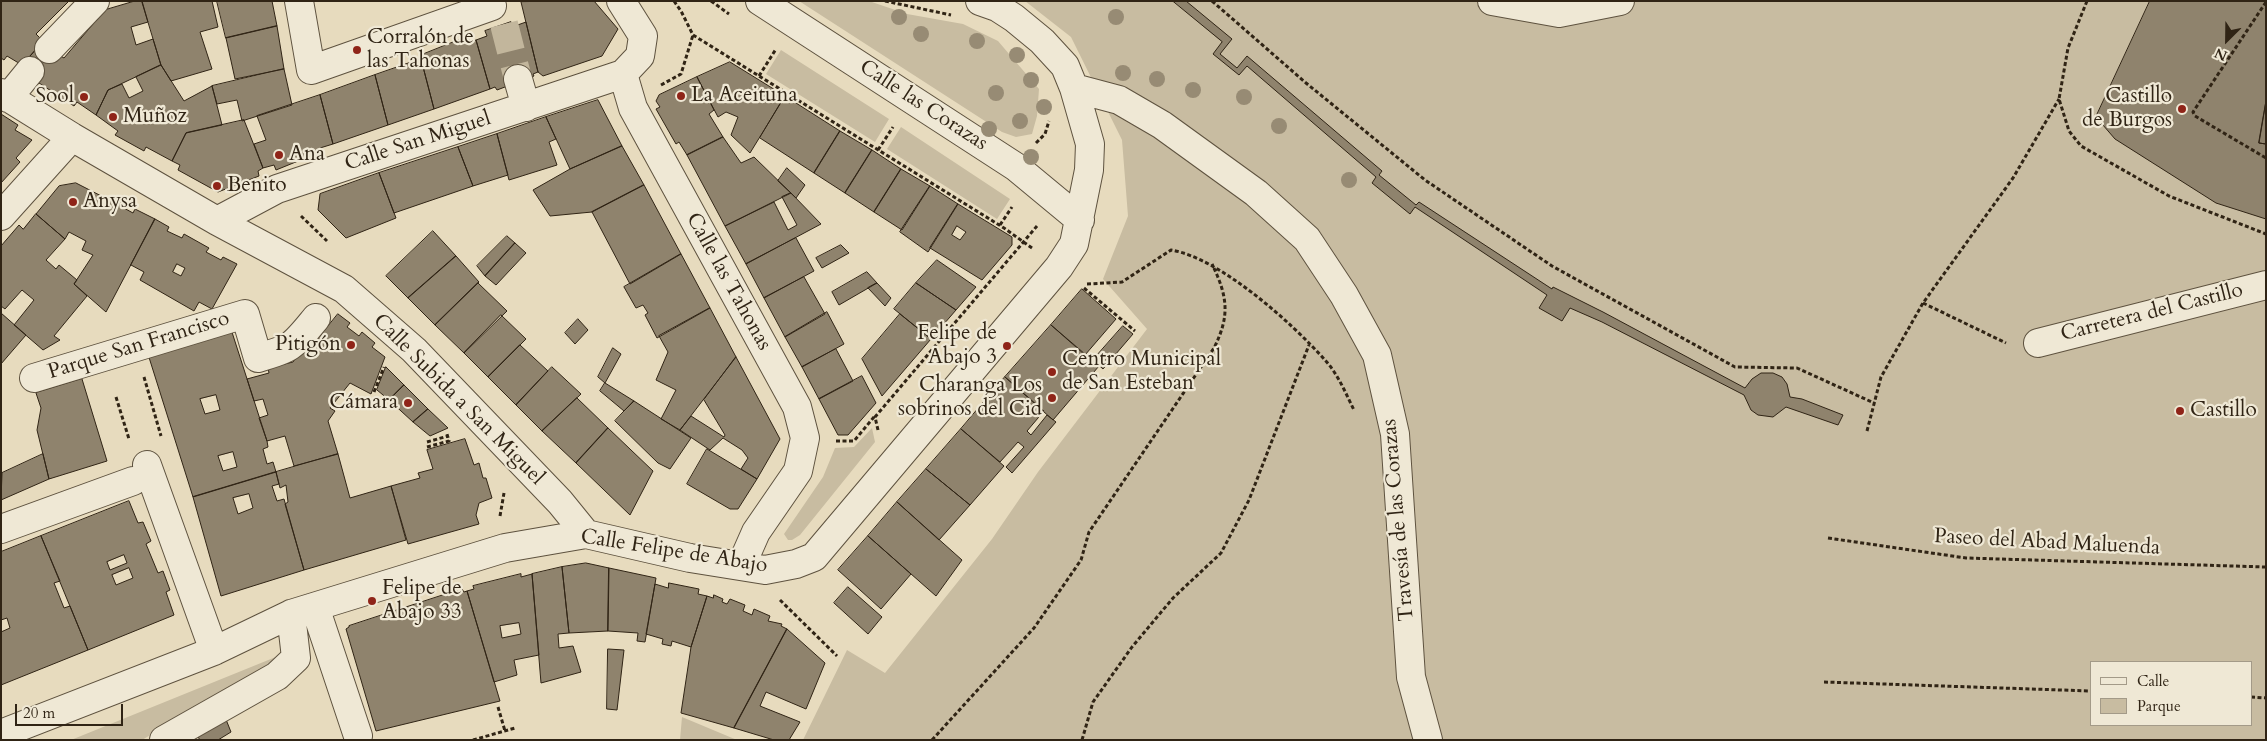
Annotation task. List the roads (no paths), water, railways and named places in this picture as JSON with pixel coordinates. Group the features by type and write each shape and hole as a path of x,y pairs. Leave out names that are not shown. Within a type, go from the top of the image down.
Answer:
{"street":[{"path":"49,49 95,1"},
{"path":"299,1 311,70 494,11"},
{"path":"621,1 643,36 640,56 623,74"},
{"path":"1492,1 1559,13 1620,1"},
{"name":"Calle las Corazas","path":"748,5 1016,167 1080,220"},
{"name":"Calle Felipe de Abajo","path":"1,734 214,651 303,611 505,548 586,534 690,558 765,570 796,564 814,556 1059,267 1074,244 1089,170 1090,144 1074,88 1065,66 1042,41 997,7 970,9"},
{"name":"Calle San Miguel","path":"218,221 276,189 623,74"},
{"name":"Calle las Tahonas","path":"623,74 633,108 797,407 806,438 798,471 756,532 741,566"},
{"path":"518,79 526,107"},
{"name":"Calle Subida a San Miguel","path":"15,86 72,137 218,221 344,289 414,350 560,502 586,534"},
{"name":"Travesía de las Corazas","path":"1074,88 1119,100 1162,125 1256,194 1307,239 1344,295 1377,355 1395,434 1411,677 1428,740"},
{"path":"1,216 72,137"},
{"name":"Carretera del Castillo","path":"2038,343 2266,284"},
{"name":"Parque San Francisco","path":"34,378 135,345 245,314 258,358 286,350 294,345 316,318"},
{"path":"1,529 137,465 214,651"},
{"path":"303,611 358,736"},
{"path":"164,740 277,676 296,658 303,611"}],"tunnel":[{"path":"504,24 518,79"}],"place":[{"name":"Corralón de las Tahonas","path":"357,50"},
{"name":"La Aceituna","path":"681,96"},
{"name":"Sool","path":"84,97"},
{"name":"Castillo de Burgos","path":"2182,109"},
{"name":"Muñoz","path":"113,117"},
{"name":"Ana","path":"279,155"},
{"name":"Benito","path":"217,186"},
{"name":"Anysa","path":"73,202"},
{"name":"Pitigón","path":"351,345"},
{"name":"Felipe de Abajo 3","path":"1007,346"},
{"name":"Centro Municipal de San Esteban","path":"1052,372"},
{"name":"Charanga Los sobrinos del Cid","path":"1052,398"},
{"name":"Cámara","path":"408,403"},
{"name":"Castillo","path":"2180,411"},
{"name":"Felipe de Abajo 33","path":"372,601"}]}
